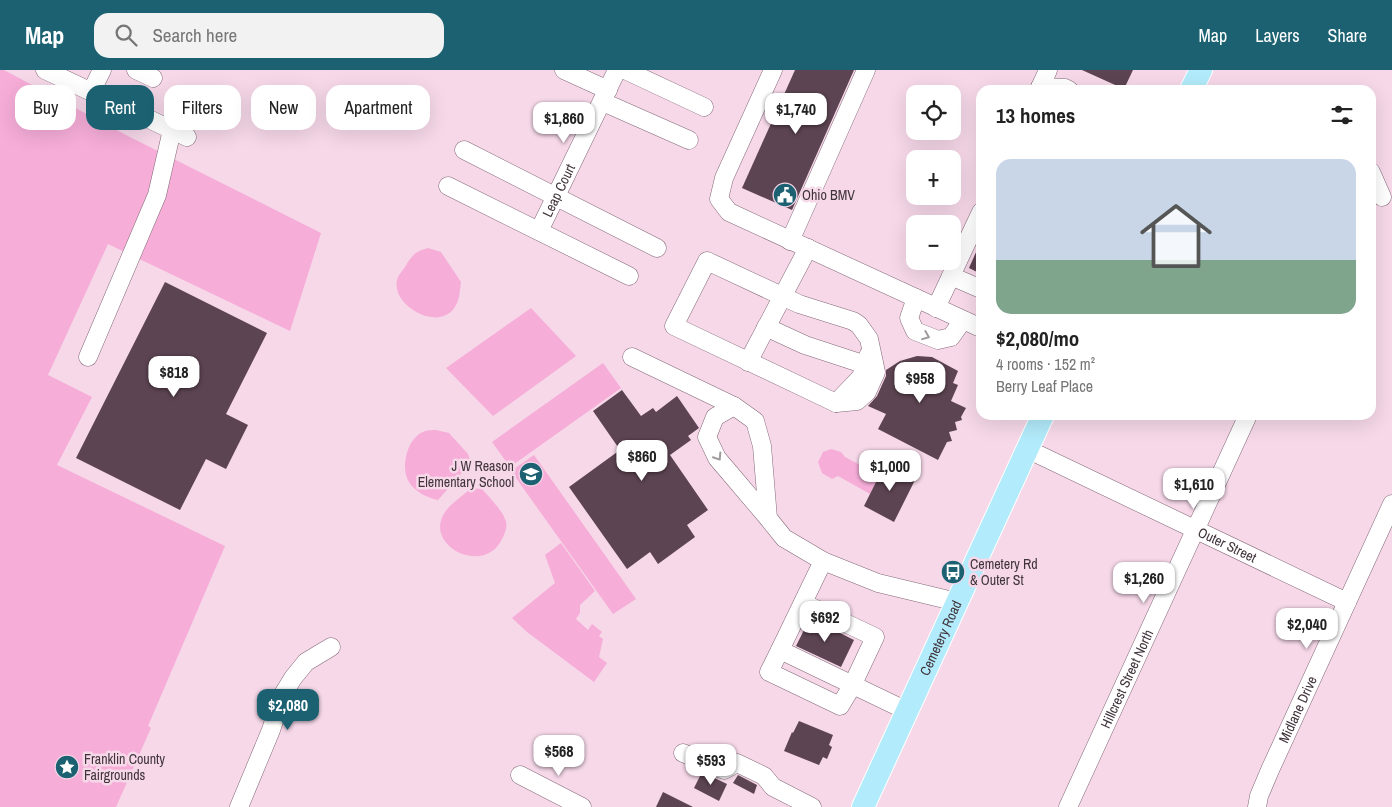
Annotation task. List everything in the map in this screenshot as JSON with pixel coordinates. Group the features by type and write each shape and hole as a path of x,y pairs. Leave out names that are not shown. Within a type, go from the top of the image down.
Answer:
{"main road":[{"path":"1194,85 1201,70"},
{"name":"Cemetery Road","path":"863,807 1041,420"}],"street":[{"path":"94,85 102,70"},
{"path":"136,70 153,78"},
{"path":"564,70 605,96 689,140"},
{"name":"Leap Court","path":"539,231 617,70"},
{"path":"625,70 704,106"},
{"path":"773,70 724,178 719,199 729,212 976,326"},
{"path":"790,240 866,70"},
{"path":"1042,85 1048,70"},
{"path":"52,71 86,89"},
{"path":"88,356 157,195 179,134 154,122"},
{"path":"464,150 657,248"},
{"path":"1376,183 1382,197"},
{"path":"448,186 628,276"},
{"path":"936,308 951,276 976,236"},
{"path":"748,362 808,248"},
{"path":"707,261 782,296 799,304 853,321 859,325 869,339 876,372 867,392 856,401 836,403 674,326 707,261"},
{"path":"951,276 976,287"},
{"path":"916,298 909,318 915,331 938,340 944,339 951,337 963,320"},
{"path":"766,327 805,345 866,365"},
{"path":"836,403 861,377 871,346"},
{"path":"632,357 734,406 755,421 762,446 768,518"},
{"path":"734,406 715,417 707,437 716,458 784,538 822,561 878,582 957,602"},
{"name":"Hillcrest Street North","path":"1068,807 1246,420"},
{"name":"Outer Street","path":"1027,449 1347,602"},
{"name":"Midlane Drive","path":"1257,807 1259,796 1270,770 1392,504"},
{"path":"802,603 875,637 852,686 840,706 769,672 822,561"},
{"path":"240,807 271,730 282,696 306,662 331,647"},
{"path":"780,650 907,712"},
{"path":"683,753 724,770 737,764 764,776 773,787 812,807"},
{"path":"520,775 582,807"}],"shaded area":[{"path":"0,70 4,70 32,85 15,85 15,130 76,130 76,108 86,114 86,130 117,130 321,233 290,331 108,244 48,375 92,397 57,465 225,546 148,726 151,728 116,807 0,807"},
{"path":"428,248 441,252 461,282 459,297 453,310 444,316 432,317 420,314 409,307 401,298 397,288 398,277 409,260 417,252"},
{"path":"531,308 576,356 493,416 446,368"},
{"path":"603,363 621,388 510,467 492,442"},
{"path":"436,430 449,433 468,454 470,460 468,466 438,500 417,491 409,482 405,469 407,453 414,439 425,431"},
{"path":"831,449 841,452 845,457 879,475 870,494 838,476 832,479 822,473 818,462 823,452"},
{"path":"534,455 636,599 613,614 511,471"},
{"path":"471,488 482,489 495,503 503,515 506,524 504,535 495,549 484,555 471,556 459,553 449,546 442,536 440,525 445,512"},
{"path":"561,543 595,591 580,605 580,613 576,619 588,630 592,624 602,632 599,636 603,639 599,657 607,663 594,682 527,632 512,618 555,583 545,555"}],"building":[{"path":"795,70 854,70 792,210 742,188"},
{"path":"1082,70 1133,70 1126,85 1115,85"},
{"path":"976,252 976,272 969,268"},
{"path":"165,282 267,333 226,414 248,425 226,469 206,459 180,510 76,458"},
{"path":"917,356 932,357 958,371 953,383 958,385 951,401 966,408 961,417 962,420 955,422 957,430 949,432 952,441 947,442 938,460 878,429 886,414 868,406 877,396 886,376 886,370 900,361"},
{"path":"622,390 641,416 653,408 656,412 677,396 699,428 688,436 691,440 670,455 708,510 687,525 695,537 658,564 650,552 627,569 569,487 620,450 593,411"},
{"path":"886,462 916,478 894,522 864,506"},
{"path":"810,618 854,640 841,667 796,646"},
{"path":"799,721 833,735 829,745 832,747 827,759 823,757 819,765 784,751"},
{"path":"702,772 727,784 719,801 694,788"},
{"path":"738,775 757,785 754,794 733,783"},
{"path":"663,792 693,807 656,807"}],"place":[{"name":"Ohio BMV","path":"785,195"},
{"name":"J W Reason Elementary School","path":"531,474"},
{"name":"Cemetery Rd & Outer St","path":"953,572"},
{"name":"Franklin County Fairgrounds","path":"67,767"}]}
